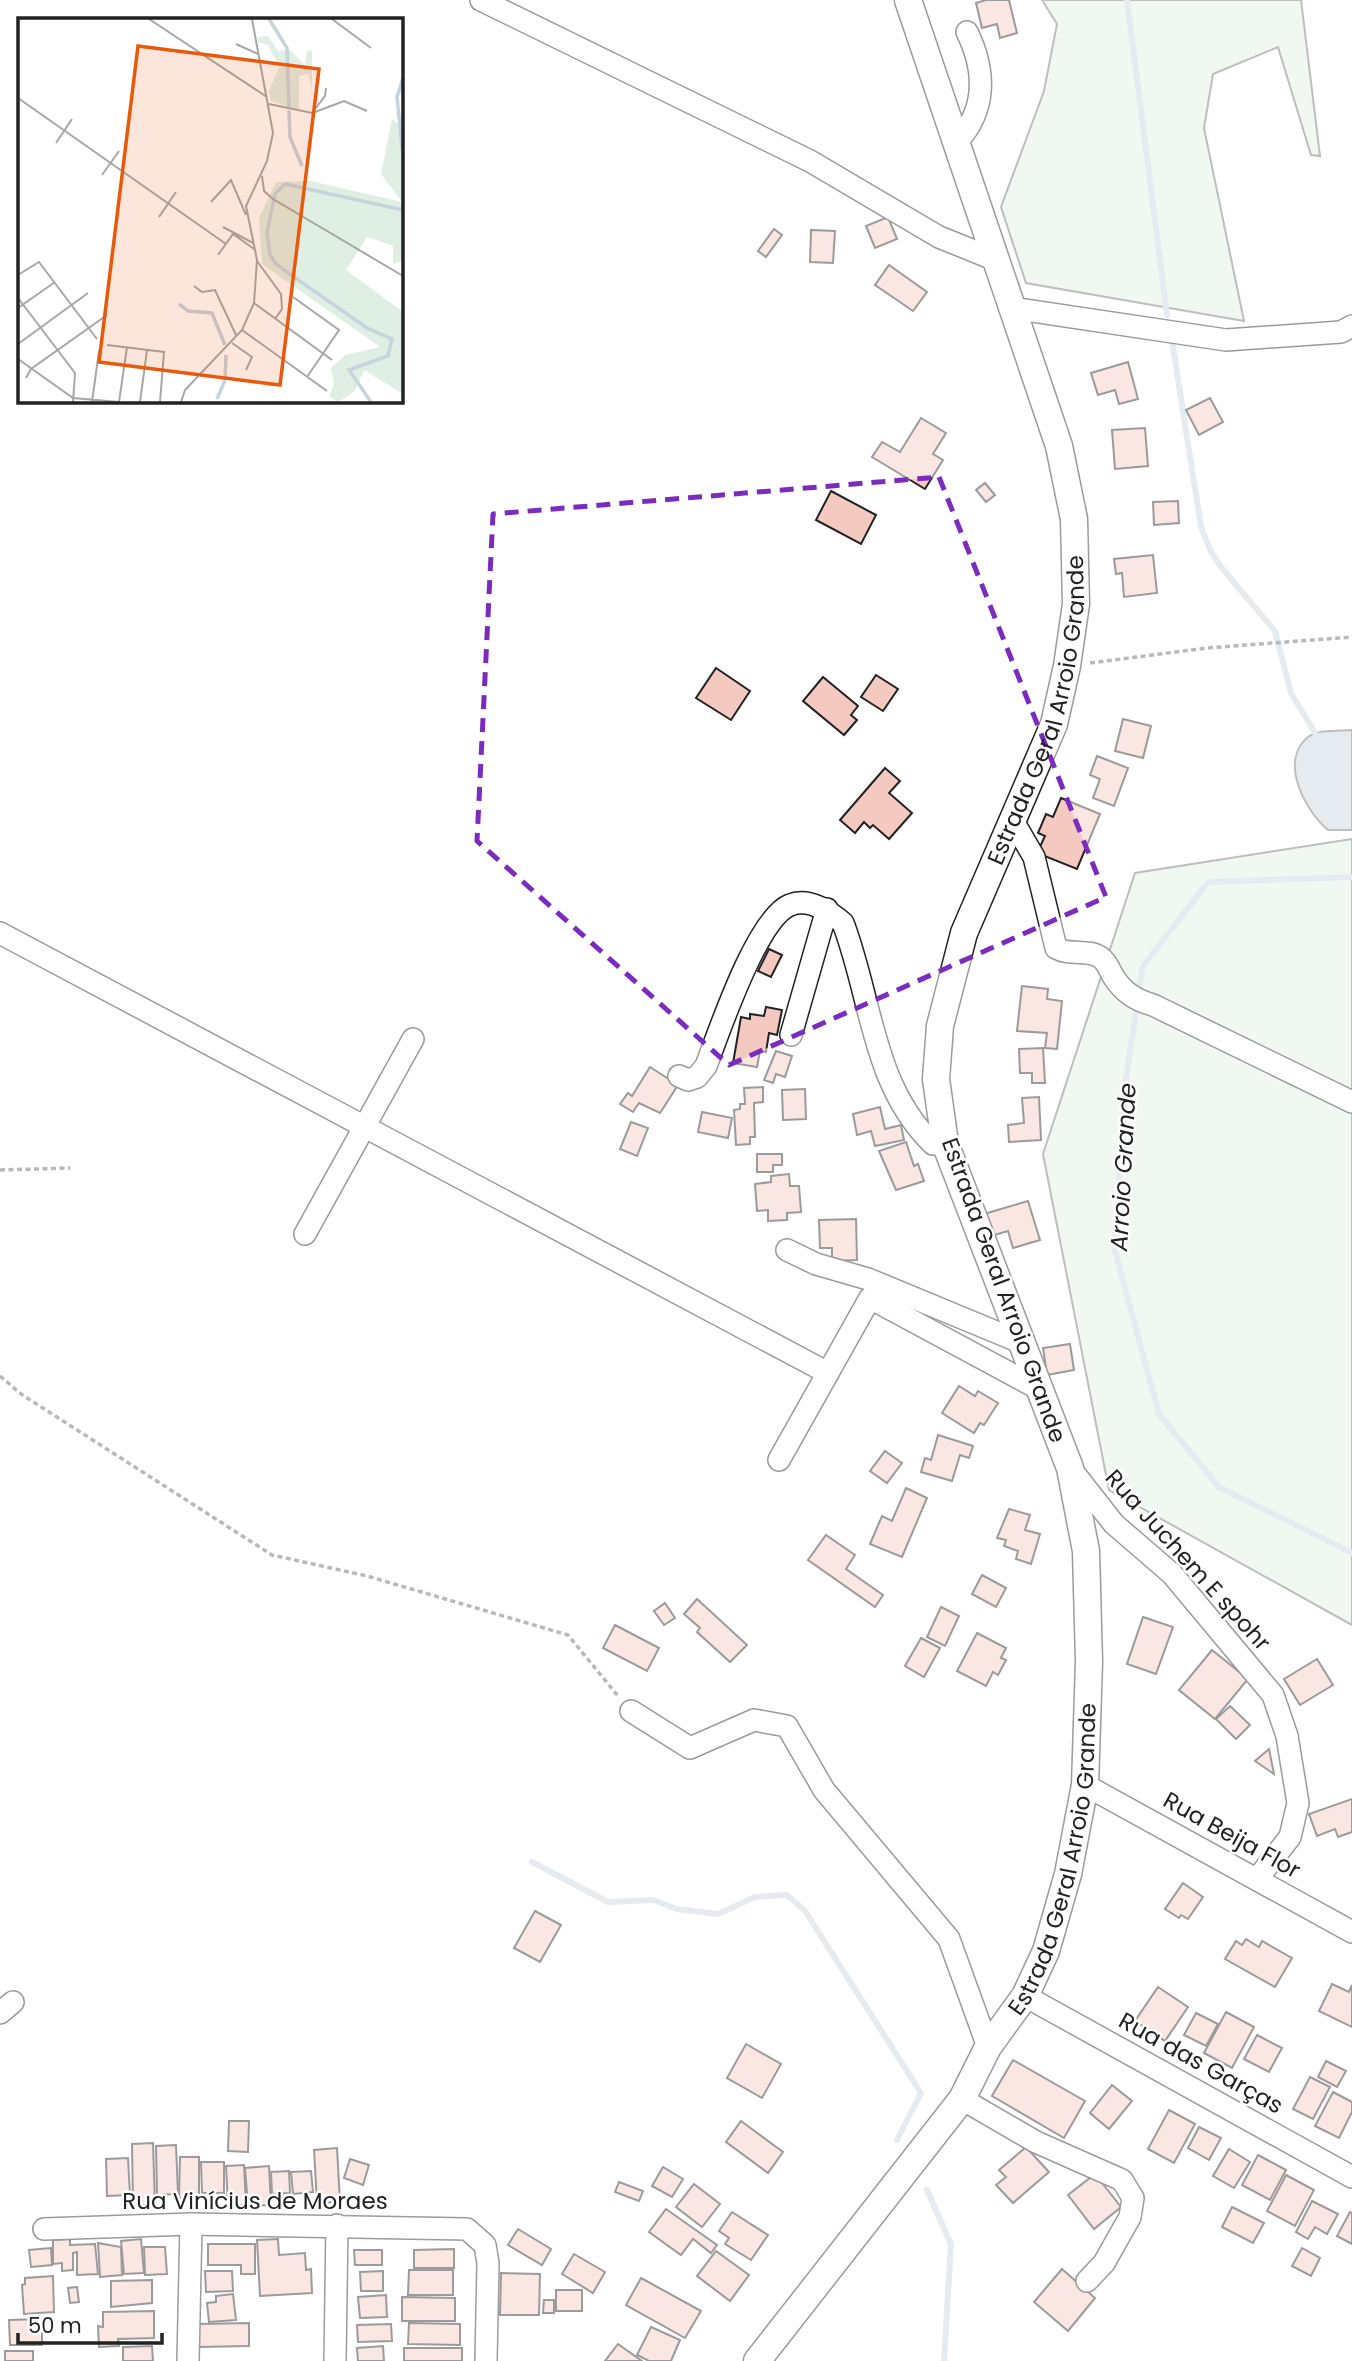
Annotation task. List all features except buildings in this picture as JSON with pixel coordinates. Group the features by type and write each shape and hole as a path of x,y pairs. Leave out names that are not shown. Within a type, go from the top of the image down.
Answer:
{"main road":[{"name":"Estrada Geral Arroio Grande","path":"757,2361 962,2099 988,2047 1025,1996 1046,1951 1057,1913 1085,1784 1089,1662 1086,1551 1070,1468 945,1143 936,1079 940,1026 964,933 1054,724 1068,666 1076,604 1074,519 1059,446 908,0"}],"street":[{"path":"481,0 810,161 939,237 996,260"},
{"path":"956,143 972,126 982,73 978,55 967,32"},
{"path":"1012,308 1226,341 1341,332 1352,326"},
{"path":"1013,821 1034,857 1056,948 1072,954 1093,954 1102,958 1114,978 1143,1002 1352,1101"},
{"path":"679,1076 688,1080 697,1077 706,1066 740,978 777,914 789,905 805,903 827,909 843,923 886,1075 903,1110 933,1144 945,1143"},
{"path":"792,1035 827,909"},
{"path":"0,933 828,1373"},
{"path":"305,1234 413,1039"},
{"path":"787,1250 816,1264 868,1279 1020,1342"},
{"path":"779,1460 870,1298 1039,1389"},
{"name":"Rua Juchem E spohr","path":"1070,1468 1114,1524 1172,1574 1273,1695 1287,1736 1298,1803 1290,1837 1257,1879"},
{"path":"631,1711 690,1748 754,1720 787,1726 824,1790 949,1939 988,2047"},
{"name":"Rua Beija Flor","path":"1085,1784 1352,1932"},
{"name":"Rua das Garças","path":"1025,1996 1352,2177"},
{"path":"962,2099 1036,2142 1122,2180 1133,2198 1130,2217 1104,2263 1087,2281"},
{"path":"188,2361 191,2224"},
{"name":"Rua Vinícius de Moraes","path":"44,2229 191,2224 467,2229 485,2245 488,2263 486,2361"},
{"path":"335,2361 337,2225"}],"path":[{"path":"1068,666 1207,648 1352,637"},
{"path":"0,1170 70,1168"},
{"path":"0,1376 21,1394 272,1555 367,1576 568,1634 631,1711"}],"highlighted area":[{"path":"939,477 1106,897 729,1065 477,841 493,514"}],"green space":[{"path":"1042,0 1301,0 1320,156 1311,155 1278,47 1213,74 1204,128 1244,321 1026,283 1001,207 1044,91 1057,24"},
{"path":"1352,839 1352,1625 1109,1490 1043,1154 1135,873"}],"shaded area":[{"path":"1352,730 1352,830 1328,830 1304,799 1295,772 1295,759 1299,747 1312,734"}],"waterway":[{"path":"1127,0 1167,315"},
{"path":"1171,334 1201,527 1211,552 1221,567 1275,631 1291,693 1315,733"},
{"name":"Arroio Grande","path":"1138,993 1143,966 1208,882 1352,877"},
{"name":"Arroio Grande","path":"1137,1004 1124,1092 1115,1251 1159,1414 1219,1487 1352,1553"},
{"path":"532,1862 608,1902 653,1900 677,1909 718,1914 755,1897 787,1895 805,1911 921,2093 897,2140"},
{"path":"927,2190 951,2244 944,2361"}]}
